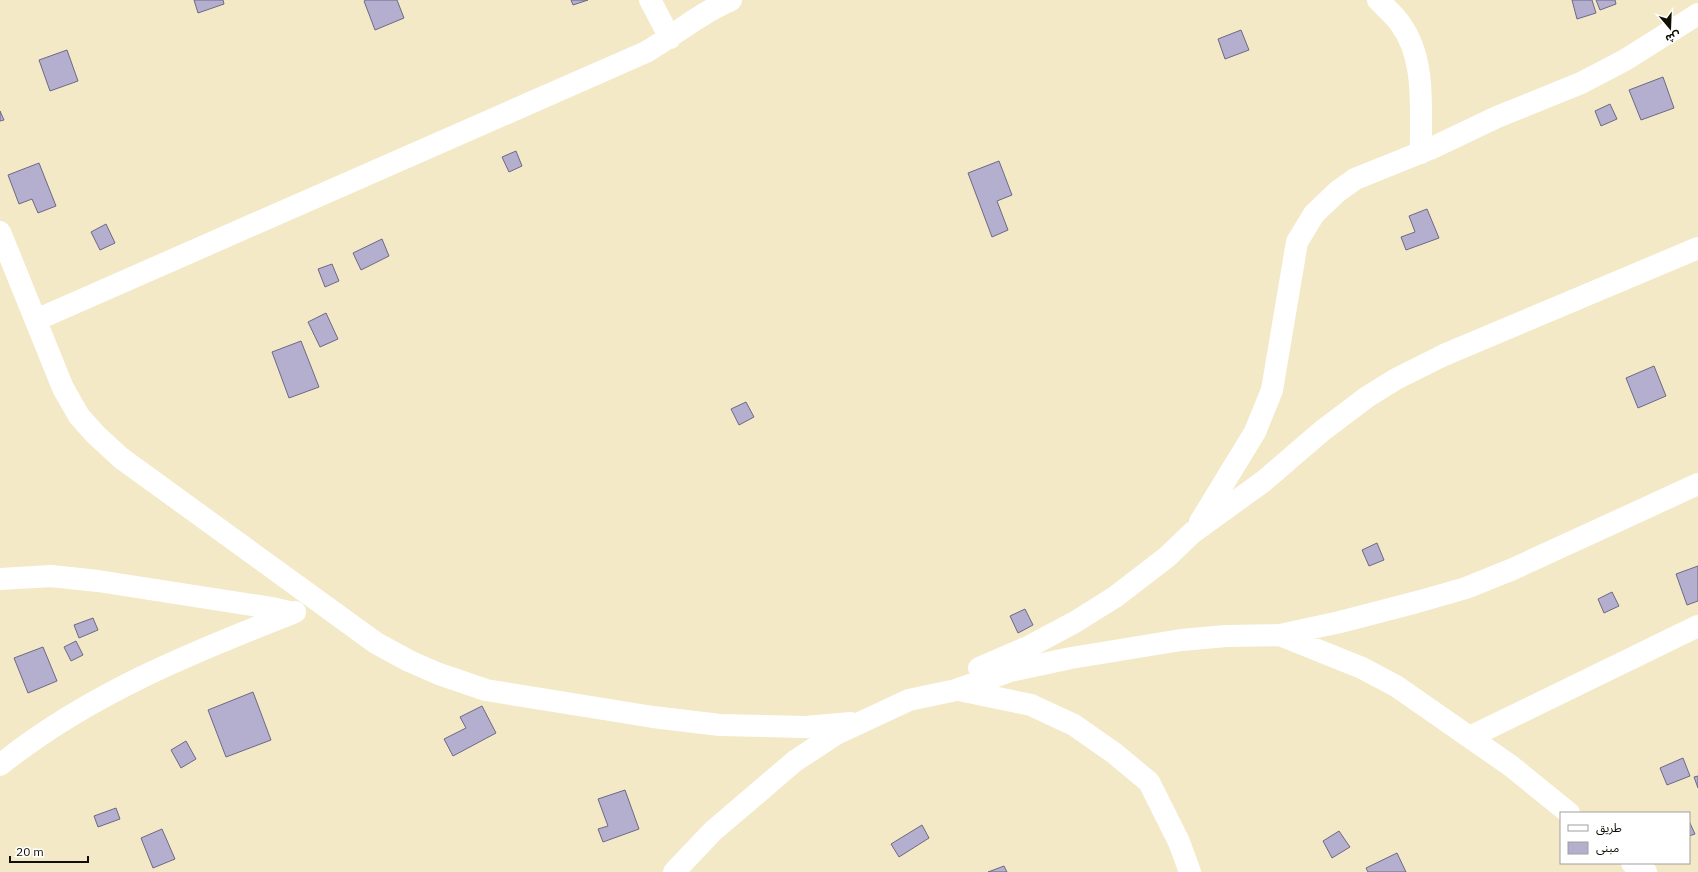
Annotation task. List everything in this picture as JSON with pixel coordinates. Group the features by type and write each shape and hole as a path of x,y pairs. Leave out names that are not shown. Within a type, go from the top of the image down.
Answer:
{"street":[{"path":"650,0 670,38"},
{"path":"36,320 646,52 670,38 697,18 731,0"},
{"path":"1378,0 1399,22 1413,46 1420,74 1421,152"},
{"path":"1192,533 1256,432 1272,390 1297,242 1311,220 1337,192 1355,179 1421,152 1497,117 1581,83 1625,60 1698,14"},
{"path":"0,232 63,388 79,416 95,434 121,458 376,643 409,661 438,674 486,690 652,717 720,726 805,727 864,721"},
{"path":"674,872 713,832 795,761 836,734 1030,646 1075,622 1115,597 1145,575 1192,533 1264,481 1322,431 1367,397 1396,379 1451,352 1698,248"},
{"path":"909,700 956,690 1010,671 1130,648 1226,636 1280,635 1360,617 1466,588 1698,484"},
{"path":"0,579 51,576 98,581 272,608 292,613"},
{"path":"0,765 29,741 102,696 209,646 292,613 317,601"},
{"path":"1470,737 1698,626"},
{"path":"1280,635 1362,668 1396,686 1511,766 1568,812"},
{"path":"956,690 993,696 1031,705 1074,725 1114,753 1149,782 1179,842 1190,872"},
{"path":"1634,864 1646,872"}],"building":[{"path":"194,0 223,0 224,4 198,13"},
{"path":"397,0 404,18 375,30 364,1"},
{"path":"571,0 588,0 573,5"},
{"path":"1572,0 1592,0 1596,13 1577,19"},
{"path":"1596,0 1615,0 1616,4 1600,10"},
{"path":"1241,30 1249,50 1225,59 1218,39"},
{"path":"67,50 78,81 50,91 39,60"},
{"path":"1663,77 1674,108 1641,120 1629,90"},
{"path":"1610,104 1617,119 1601,126 1595,111"},
{"path":"0,111 4,120 0,121"},
{"path":"516,151 522,166 509,172 502,157"},
{"path":"999,161 1012,195 997,201 1008,230 992,237 968,173"},
{"path":"39,163 56,206 38,213 32,199 19,204 8,175"},
{"path":"1427,209 1439,238 1406,250 1401,237 1415,232 1409,216"},
{"path":"106,224 115,243 100,250 91,232"},
{"path":"382,239 389,256 361,270 353,253"},
{"path":"332,264 339,281 325,287 318,269"},
{"path":"326,313 338,339 320,347 308,322"},
{"path":"301,341 319,387 289,398 272,352"},
{"path":"1654,366 1666,396 1638,408 1626,378"},
{"path":"746,402 754,417 739,425 731,409"},
{"path":"1377,543 1384,560 1369,566 1362,550"},
{"path":"1698,566 1698,601 1687,605 1676,574"},
{"path":"1612,592 1619,606 1604,613 1598,599"},
{"path":"1025,609 1033,625 1018,633 1010,616"},
{"path":"93,618 98,630 79,638 74,625"},
{"path":"76,641 83,655 71,661 64,647"},
{"path":"43,647 57,681 28,693 14,658"},
{"path":"253,692 271,740 226,757 208,710"},
{"path":"482,706 496,733 453,756 444,739 466,728 460,717"},
{"path":"186,741 196,759 181,768 171,750"},
{"path":"1683,758 1690,776 1667,785 1660,768"},
{"path":"1698,776 1698,788 1694,777"},
{"path":"625,790 639,829 603,842 598,829 608,826 598,799"},
{"path":"116,808 120,819 98,827 94,816"},
{"path":"1690,823 1695,834 1690,836"},
{"path":"922,825 929,838 899,857 891,844"},
{"path":"162,829 175,859 153,868 141,838"},
{"path":"1339,831 1350,847 1332,858 1323,841"},
{"path":"1397,853 1406,872 1368,872 1366,868"},
{"path":"1004,866 1007,872 988,872"}]}
